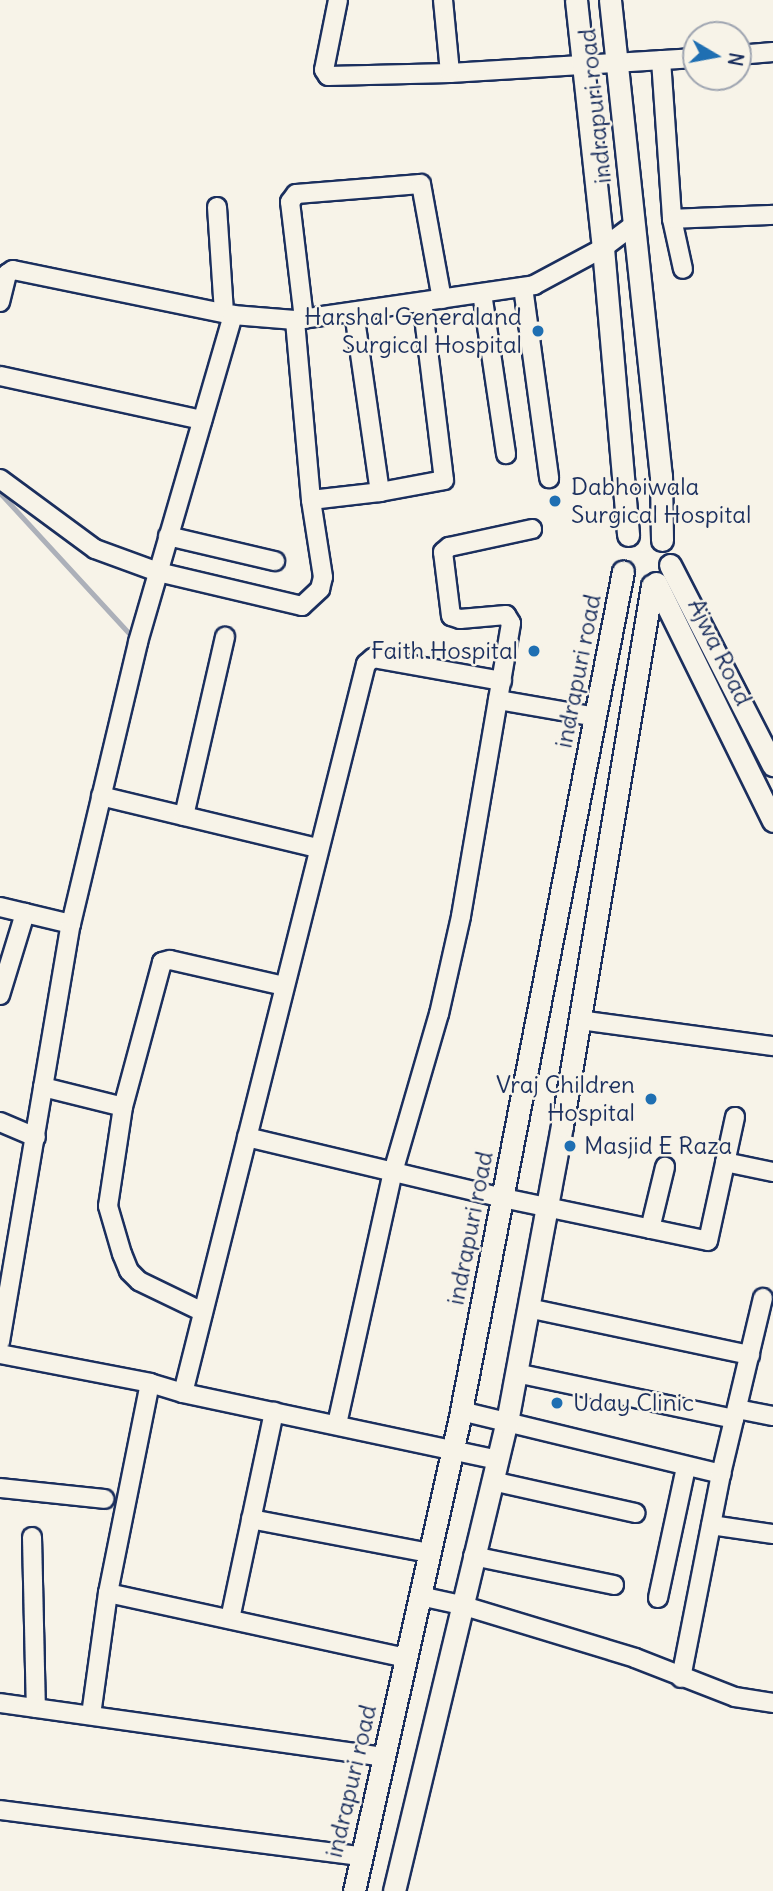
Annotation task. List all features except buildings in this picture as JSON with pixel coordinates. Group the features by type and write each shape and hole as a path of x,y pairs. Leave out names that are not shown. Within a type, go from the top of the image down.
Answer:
{"main road":[{"name":"indrapuri road","path":"576,0 603,248 628,536"},
{"name":"indrapuri road","path":"610,0 661,475 662,540"},
{"path":"394,1891 507,1422 580,1020 654,584 670,565 670,550 662,540 651,531 639,531 628,536 620,552 620,564 631,580 654,584"},
{"name":"Ajwa Road","path":"670,565 773,765"},
{"name":"indrapuri road","path":"354,1891 461,1410 623,571"},
{"name":"Ajwa Road","path":"654,584 773,821"}],"street":[{"path":"338,0 325,75 450,73 682,59"},
{"path":"443,0 450,73"},
{"path":"752,54 773,52"},
{"path":"661,60 672,219 683,269"},
{"path":"0,479 71,535 94,549 158,572 302,606 320,589 323,577 311,500 290,202 296,194 421,184 442,299"},
{"path":"0,1342 71,924 100,796 158,572 229,314 216,207"},
{"path":"672,219 773,215"},
{"path":"0,302 7,274 13,270 229,314 300,320 534,285 603,248 634,225"},
{"path":"523,287 548,478"},
{"path":"482,293 506,454"},
{"path":"311,500 441,482 446,475 422,302"},
{"path":"354,312 380,492"},
{"path":"0,376 202,420"},
{"path":"337,1424 393,1172 447,977 511,620 506,615 460,619 451,616 443,552 449,547 531,529"},
{"path":"168,536 275,561"},
{"path":"184,816 225,637"},
{"path":"183,1393 366,664 373,658 502,681"},
{"path":"498,700 596,718"},
{"path":"100,796 318,848"},
{"path":"0,907 71,924"},
{"path":"0,995 25,913"},
{"path":"203,1312 139,1281 129,1270 122,1254 108,1206 123,1107 162,962 170,960 284,986"},
{"path":"580,1020 773,1045"},
{"path":"43,1087 123,1107"},
{"path":"247,1137 503,1198 708,1241 735,1117"},
{"path":"0,1122 36,1137"},
{"path":"725,1162 773,1172"},
{"path":"650,1229 665,1167"},
{"path":"681,1678 721,1474 763,1298"},
{"path":"528,1308 750,1355"},
{"path":"0,1354 150,1382 183,1393 452,1450 494,1471 635,1513"},
{"path":"516,1373 735,1414 773,1416"},
{"path":"91,1715 108,1592 150,1382"},
{"path":"461,1410 721,1474"},
{"path":"230,1619 274,1412"},
{"path":"658,1598 686,1466"},
{"path":"0,1488 104,1499"},
{"path":"251,1519 429,1553"},
{"path":"711,1525 773,1534"},
{"path":"33,1537 36,1708"},
{"path":"473,1556 614,1585"},
{"path":"108,1592 405,1658"},
{"path":"420,1596 461,1605 635,1658 735,1697 773,1703"},
{"path":"0,1703 383,1757"},
{"path":"0,1810 361,1856"}],"waterway":[{"path":"0,493 135,640"}],"place":[{"name":"Harshal Generaland Surgical Hospital","path":"538,331"},
{"name":"Dabhoiwala Surgical Hospital","path":"555,501"},
{"name":"Faith Hospital","path":"534,651"},
{"name":"Vraj Children Hospital","path":"651,1099"},
{"name":"Masjid E Raza","path":"570,1146"},
{"name":"Uday Clinic","path":"557,1403"}]}
